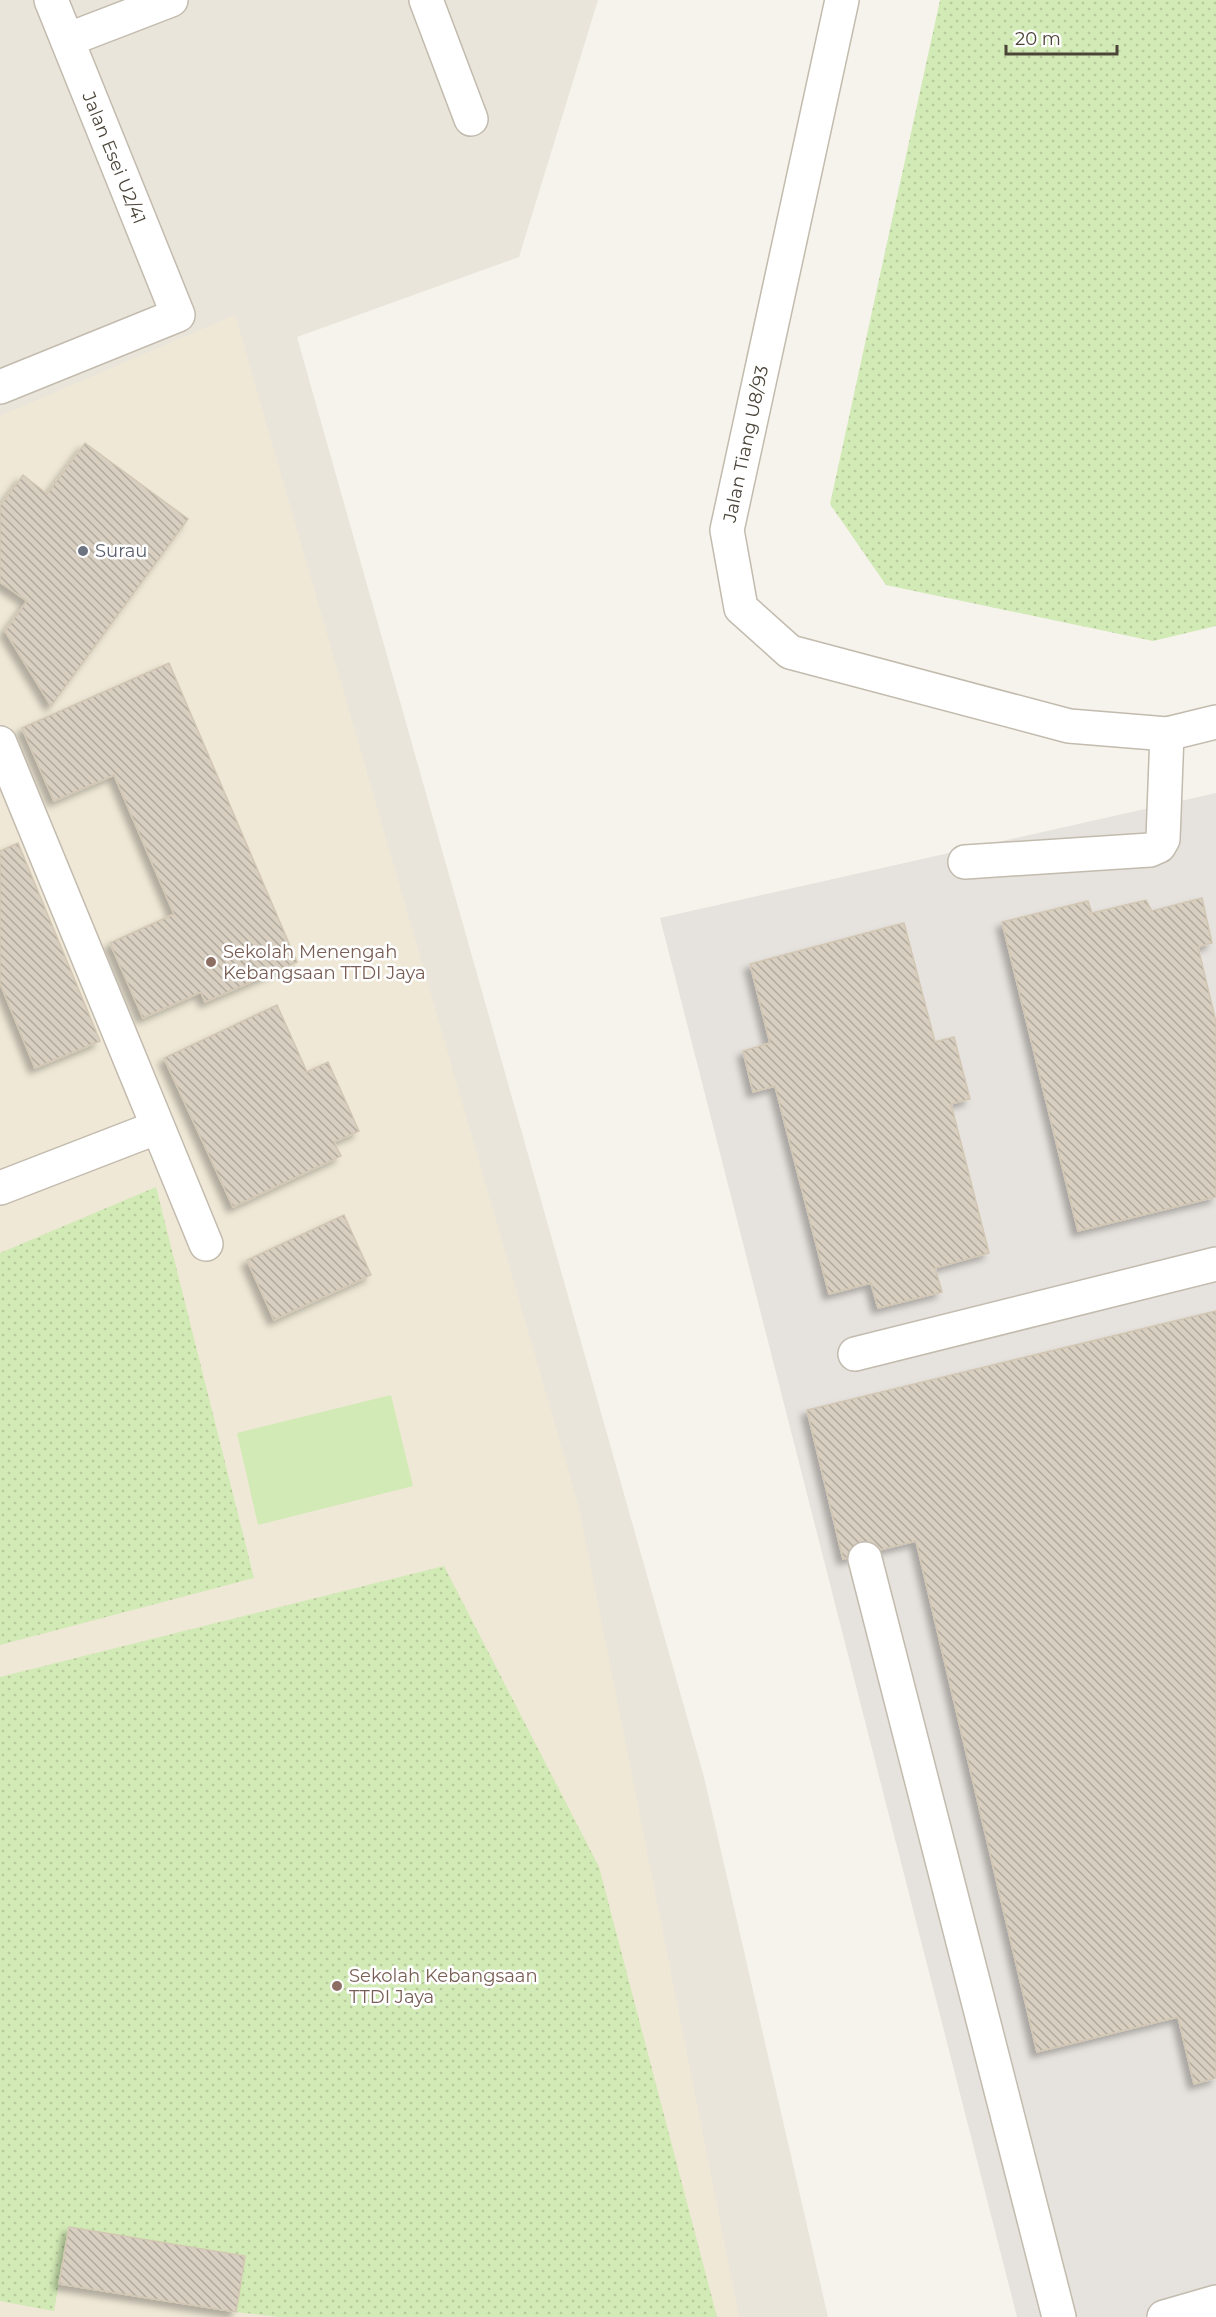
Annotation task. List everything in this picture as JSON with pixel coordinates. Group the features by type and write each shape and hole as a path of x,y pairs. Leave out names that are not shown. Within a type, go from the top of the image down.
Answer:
{"street":[{"name":"Jalan Esei U2/41","path":"0,387 178,315 51,0"},
{"path":"67,40 171,0"},
{"path":"426,0 471,120"},
{"name":"Jalan Tiang U8/93","path":"842,0 727,530 741,608 790,651 1069,726 1167,734 1216,722"},
{"path":"965,862 1150,850 1159,846 1163,839 1167,734"},
{"path":"0,743 206,1244"},
{"path":"0,1188 158,1126"},
{"path":"855,1354 1216,1264"},
{"path":"865,1559 1059,2317"},
{"path":"1164,2317 1216,2302"}],"shaded area":[{"path":"0,0 598,0 519,257 297,337 704,1777 828,2317 0,2317"},
{"path":"235,315 579,1508 739,2317 0,2317 0,416"},
{"path":"1216,793 1216,2317 1017,2317 660,918"}],"green space":[{"path":"940,0 1216,0 1216,626 1153,641 886,585 830,504"},
{"path":"156,1187 254,1578 0,1645 0,1253"},
{"path":"391,1395 413,1486 258,1525 237,1433"},
{"name":"Sekolah Kebangsaan TTDI Jaya","path":"444,1566 599,1867 717,2317 279,2317 236,2312 245,2256 69,2227 54,2311 0,2301 0,1677"}],"building":[{"name":"Surau","path":"85,443 188,519 51,706 5,631 27,601 0,582 0,506 23,475 47,494"},
{"path":"169,663 297,962 205,1002 201,992 143,1018 110,943 174,914 114,775 54,801 22,728"},
{"path":"18,843 100,1041 35,1068 0,983 0,851"},
{"path":"1202,898 1212,943 1198,947 1216,1022 1216,1197 1078,1231 1002,922 1088,901 1092,913 1146,900 1152,911"},
{"path":"904,923 935,1042 954,1037 970,1099 951,1104 989,1253 935,1268 942,1292 878,1308 871,1283 829,1294 775,1086 753,1092 743,1051 770,1043 750,964"},
{"path":"277,1005 307,1072 328,1062 359,1131 334,1142 341,1156 233,1207 164,1058"},
{"path":"344,1215 371,1275 274,1320 247,1260"},
{"path":"1216,1311 1216,2078 1194,2084 1178,2017 1037,2052 916,1541 843,1559 807,1410"},
{"path":"69,2227 245,2256 236,2312 59,2284"}],"place":[{"name":"Surau","path":"83,551"},
{"name":"Sekolah Menengah Kebangsaan TTDI Jaya","path":"211,962"},
{"name":"Sekolah Kebangsaan TTDI Jaya","path":"337,1986"}]}
